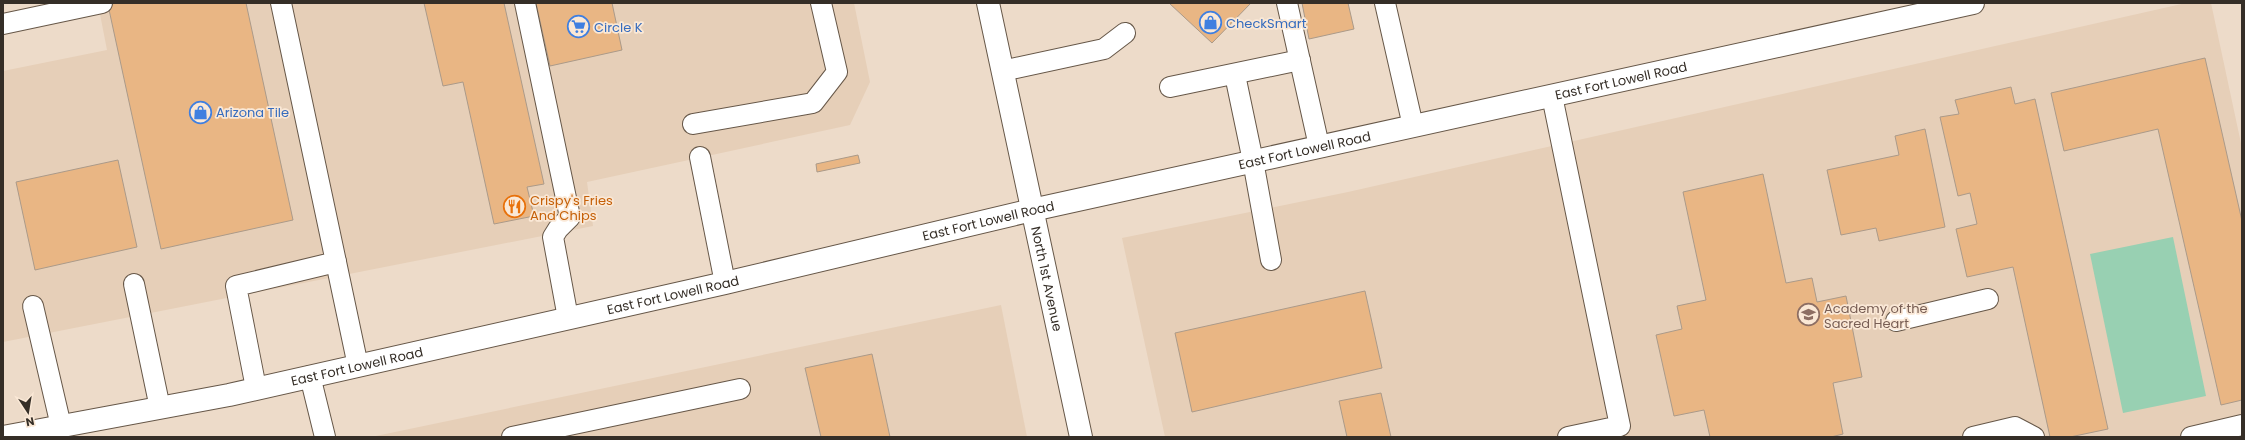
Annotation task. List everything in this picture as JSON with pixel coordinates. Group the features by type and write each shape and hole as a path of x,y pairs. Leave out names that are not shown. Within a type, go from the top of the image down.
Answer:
{"main road":[{"name":"North 1st Avenue","path":"988,3 1081,437"},
{"name":"East Fort Lowell Road","path":"12,436 160,408 358,366 725,283 1032,210 1973,3"}],"lane":[{"path":"3,24 46,9 102,3"},
{"path":"282,3 358,366"},
{"path":"525,3 570,217 558,229 553,237 568,318"},
{"path":"693,124 813,104 837,72 821,3"},
{"path":"1287,3 1319,146"},
{"path":"1385,3 1413,126"},
{"path":"1002,71 1104,49 1125,33"},
{"path":"1170,87 1235,75 1300,60"},
{"path":"1235,75 1253,161 1271,260"},
{"path":"1552,96 1620,426 1568,437"},
{"path":"700,157 725,283"},
{"path":"256,388 236,286 336,262"},
{"path":"134,284 160,408"},
{"path":"1896,321 1988,299"},
{"path":"33,306 61,426"},
{"path":"310,376 325,437"},
{"path":"512,437 740,389"},
{"path":"2191,437 2242,425"},
{"path":"1973,437 2016,427 2034,437"}],"shaded area":[{"path":"103,3 854,3 870,82 850,125 587,182 593,226 3,342 3,71 107,50 99,9"},
{"name":"Academy of the Sacred Heart","path":"2186,3 2211,3 2242,148 2242,437 1165,437 1122,238 1348,192"},
{"path":"1001,305 1027,437 371,437"}],"green space":[{"path":"2173,237 2206,396 2123,413 2090,254"}],"building":[{"name":"Arizona Tile","path":"116,3 246,3 293,220 161,249 108,5"},
{"path":"424,3 504,3 544,184 527,187 534,216 494,224 463,82 443,86"},
{"name":"Circle K","path":"536,3 612,3 622,50 550,66"},
{"name":"CheckSmart","path":"1169,3 1251,3 1212,43"},
{"path":"1302,3 1348,3 1354,29 1309,39"},
{"path":"2205,58 2242,221 2242,400 2221,405 2158,129 2064,151 2051,93"},
{"path":"2011,87 2015,104 2035,99 2108,429 2070,437 2050,437 2013,267 1967,277 1956,229 1977,224 1970,193 1958,196 1940,117 1959,114 1955,100"},
{"path":"1925,129 1945,227 1879,241 1876,228 1841,235 1827,170 1899,155 1895,136"},
{"path":"858,155 860,163 817,172 816,164"},
{"path":"118,160 137,247 35,270 16,182"},
{"path":"1763,174 1786,283 1812,278 1817,302 1846,296 1862,377 1833,383 1843,434 1831,437 1710,437 1704,410 1674,416 1656,335 1682,329 1677,306 1706,300 1683,192"},
{"path":"1365,291 1382,368 1192,412 1175,333"},
{"path":"872,354 890,437 821,437 805,368"},
{"path":"1381,393 1391,437 1347,437 1339,401"}],"place":[{"name":"CheckSmart","path":"1211,23"},
{"name":"Circle K","path":"579,27"},
{"name":"Arizona Tile","path":"200,112"},
{"name":"Crispy's Fries And Chips","path":"515,207"},
{"name":"Academy of the Sacred Heart","path":"1809,315"}]}
